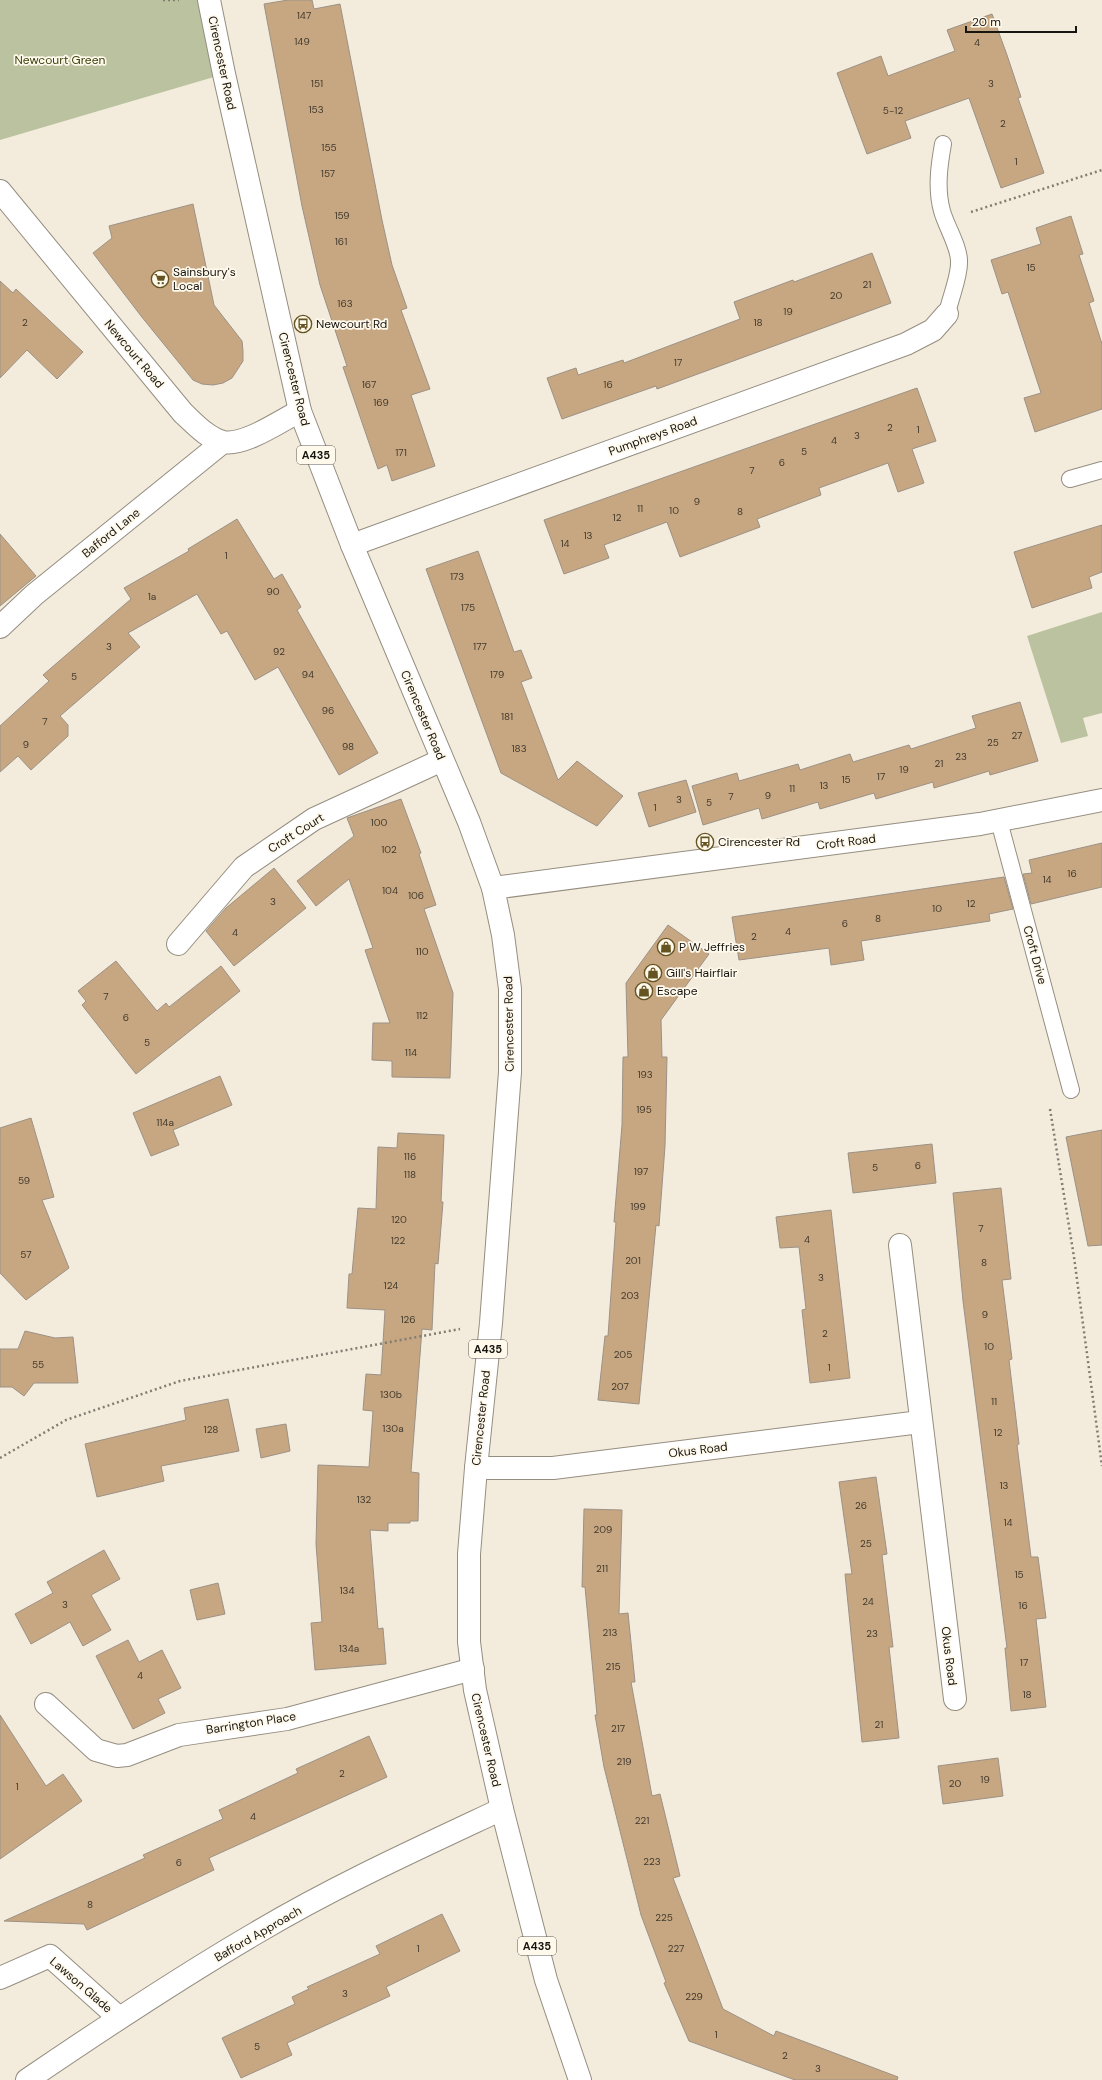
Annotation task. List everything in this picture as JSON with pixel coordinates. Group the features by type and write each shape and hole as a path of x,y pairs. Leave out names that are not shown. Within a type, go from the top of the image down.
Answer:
{"street":[{"name":"Cirencester Road","path":"209,0 224,74 300,411 352,546 469,822 493,888 503,935 510,988 509,1098 491,1323 476,1468 470,1554 470,1642 475,1690 502,1809 546,1980 580,2080"},
{"name":"Newcourt Road","path":"0,191 183,413 205,433 223,442"},
{"name":"Pumphreys Road","path":"352,546 906,344 933,330 947,314"},
{"path":"223,442 246,440 300,411"},
{"name":"Bafford Lane","path":"0,627 34,595 223,442"},
{"name":"Croft Court","path":"178,944 244,867 314,819 442,760"},
{"name":"Croft Road","path":"493,888 999,821 1102,800"},
{"name":"Okus Road","path":"900,1245 920,1422 955,1699"},
{"name":"Okus Road","path":"476,1468 552,1468 920,1422"},
{"name":"Barrington Place","path":"46,1704 96,1750 117,1756 127,1755 179,1735 288,1719 472,1669"},
{"name":"Bafford Approach","path":"27,2080 118,2017 257,1932 375,1869 502,1809"},
{"name":"Lawson Glade","path":"0,1978 50,1956 118,2017"}],"lane":[{"path":"943,144 938,183 942,211 960,259 958,276 950,295 947,314"},
{"path":"1070,479 1102,470"},
{"name":"Croft Drive","path":"999,821 1071,1090"}],"path":[{"path":"163,0 180,0"},
{"path":"946,220 1102,170"},
{"path":"1049,1105 1074,1257 1102,1466"},
{"path":"0,1458 66,1420 180,1381 491,1323"}],"green space":[{"name":"Newcourt Green","path":"0,0 209,0 224,74 0,140"},
{"path":"1102,612 1102,713 1083,718 1088,736 1061,743 1027,636"}],"building":[{"path":"288,0 312,0 314,9 340,4 382,220 392,265 407,308 401,310 430,389 411,395 435,466 392,481 387,465 378,469 343,367 347,366 320,285 302,206 264,4"},
{"path":"992,14 1021,97 1018,98 1044,173 1001,188 969,98 905,121 911,138 867,154 837,73 881,56 888,76 955,51 947,30"},
{"name":"Sainsbury's Local","path":"193,204 214,305 242,341 243,361 232,378 223,383 213,385 202,384 193,380 141,316 93,253 112,238 109,226"},
{"path":"1071,216 1083,254 1079,255 1094,301 1089,303 1102,344 1102,409 1035,432 1024,398 1041,393 1008,292 1002,294 991,260 1041,244 1036,228"},
{"path":"872,253 891,303 657,389 656,386 562,419 547,378 576,368 578,375 623,360 624,363 740,319 734,302 793,280 794,282"},
{"path":"0,281 13,293 16,289 83,352 57,379 27,350 0,378"},
{"path":"917,388 936,441 912,449 924,483 898,492 888,463 819,488 821,495 757,519 760,527 680,557 667,522 604,545 609,558 564,574 544,520"},
{"path":"237,519 274,579 282,574 301,607 297,610 378,753 339,775 278,667 255,680 227,631 221,634 197,594 128,633 140,647 60,716 68,725 68,736 31,770 18,756 0,772 0,726 49,681 43,675 131,599 124,588 189,551 188,549"},
{"path":"1102,525 1102,572 1089,577 1092,588 1032,608 1014,552"},
{"path":"0,534 36,576 0,606"},
{"path":"478,551 514,652 521,650 532,678 521,682 558,780 577,761 623,796 597,826 501,773 426,569"},
{"path":"1020,702 1038,761 990,775 989,771 934,788 933,782 876,799 874,793 820,809 818,802 762,819 759,808 703,825 692,786 737,773 739,781 798,764 800,770 850,754 853,762 909,745 911,749 976,728 972,716"},
{"path":"686,780 696,812 649,827 638,793"},
{"path":"401,799 421,853 419,854 436,905 424,909 453,993 450,1078 392,1077 392,1061 372,1060 373,1023 390,1023 365,950 373,948 349,879 316,906 297,881 354,836 347,818"},
{"path":"1102,843 1102,887 1031,904 1023,874 1032,873 1029,860"},
{"path":"274,868 306,908 234,966 206,931 226,908"},
{"path":"1004,877 1013,909 989,914 990,921 861,941 864,960 831,965 829,948 739,960 732,917"},
{"path":"668,925 709,954 661,1020 662,1057 667,1057 665,1146 659,1226 656,1225 639,1404 598,1400 605,1336 608,1336 616,1222 614,1222 622,1125 623,1057 628,1057 626,983"},
{"path":"116,961 157,1011 166,1003 169,1007 221,966 240,991 136,1074 82,1005 86,1001 78,991"},
{"path":"220,1076 232,1105 173,1130 179,1145 151,1156 133,1113"},
{"path":"31,1118 54,1197 42,1200 69,1268 26,1300 0,1273 0,1128"},
{"path":"1102,1130 1102,1245 1088,1246 1066,1137"},
{"path":"398,1133 444,1135 441,1202 443,1202 438,1264 435,1263 432,1330 422,1329 411,1472 419,1473 418,1521 410,1521 410,1523 388,1523 388,1531 370,1530 378,1629 383,1628 386,1664 315,1670 311,1623 322,1622 316,1544 318,1465 369,1467 373,1411 363,1410 366,1374 381,1375 385,1310 347,1308 349,1274 352,1274 358,1208 376,1209 378,1147 397,1148"},
{"path":"932,1144 936,1183 853,1193 848,1153"},
{"path":"1001,1188 1011,1279 1002,1280 1012,1359 1009,1360 1019,1444 1017,1445 1031,1557 1038,1557 1046,1618 1036,1619 1046,1707 1011,1711 1005,1648 1007,1648 963,1301 953,1193"},
{"path":"831,1210 850,1378 810,1383 802,1310 806,1309 799,1247 780,1248 776,1217"},
{"path":"25,1331 55,1338 73,1337 78,1383 34,1383 24,1396 12,1387 0,1387 0,1349 18,1349"},
{"path":"228,1399 239,1451 161,1466 164,1481 97,1497 85,1444 186,1420 184,1408"},
{"path":"286,1424 290,1451 261,1458 256,1429"},
{"path":"876,1477 887,1554 882,1555 893,1647 889,1647 899,1738 862,1742 845,1574 852,1574 839,1482"},
{"path":"584,1509 622,1510 619,1614 628,1613 635,1682 631,1682 652,1796 660,1794 680,1876 673,1878 723,2009 774,2036 776,2031 898,2077 897,2080 795,2080 689,2041 664,1983 666,1982 641,1915 604,1767 595,1715 597,1715 585,1587 582,1587"},
{"path":"104,1550 120,1579 91,1595 111,1630 83,1646 70,1622 31,1644 15,1614 53,1593 47,1582"},
{"path":"218,1583 225,1614 197,1620 190,1590"},
{"path":"128,1640 139,1662 162,1650 181,1688 158,1699 165,1713 133,1729 96,1656"},
{"path":"0,1715 46,1786 63,1774 82,1801 0,1859"},
{"path":"369,1736 387,1777 209,1858 214,1870 87,1930 84,1924 4,1921 145,1858 143,1855 223,1819 219,1810 298,1773 296,1769"},
{"path":"998,1758 1003,1796 943,1804 938,1766"},
{"path":"442,1914 460,1951 386,1987 390,1996 287,2043 292,2055 241,2078 222,2038 295,2004 292,1997 309,1989 307,1987 380,1954 376,1946"}],"place":[{"name":"Sainsbury's Local","path":"160,279"},
{"name":"Newcourt Rd","path":"303,324"},
{"name":"Cirencester Rd","path":"705,842"},
{"name":"P W Jeffries","path":"666,947"},
{"name":"Gill's Hairflair","path":"653,973"},
{"name":"Escape","path":"644,991"}]}
